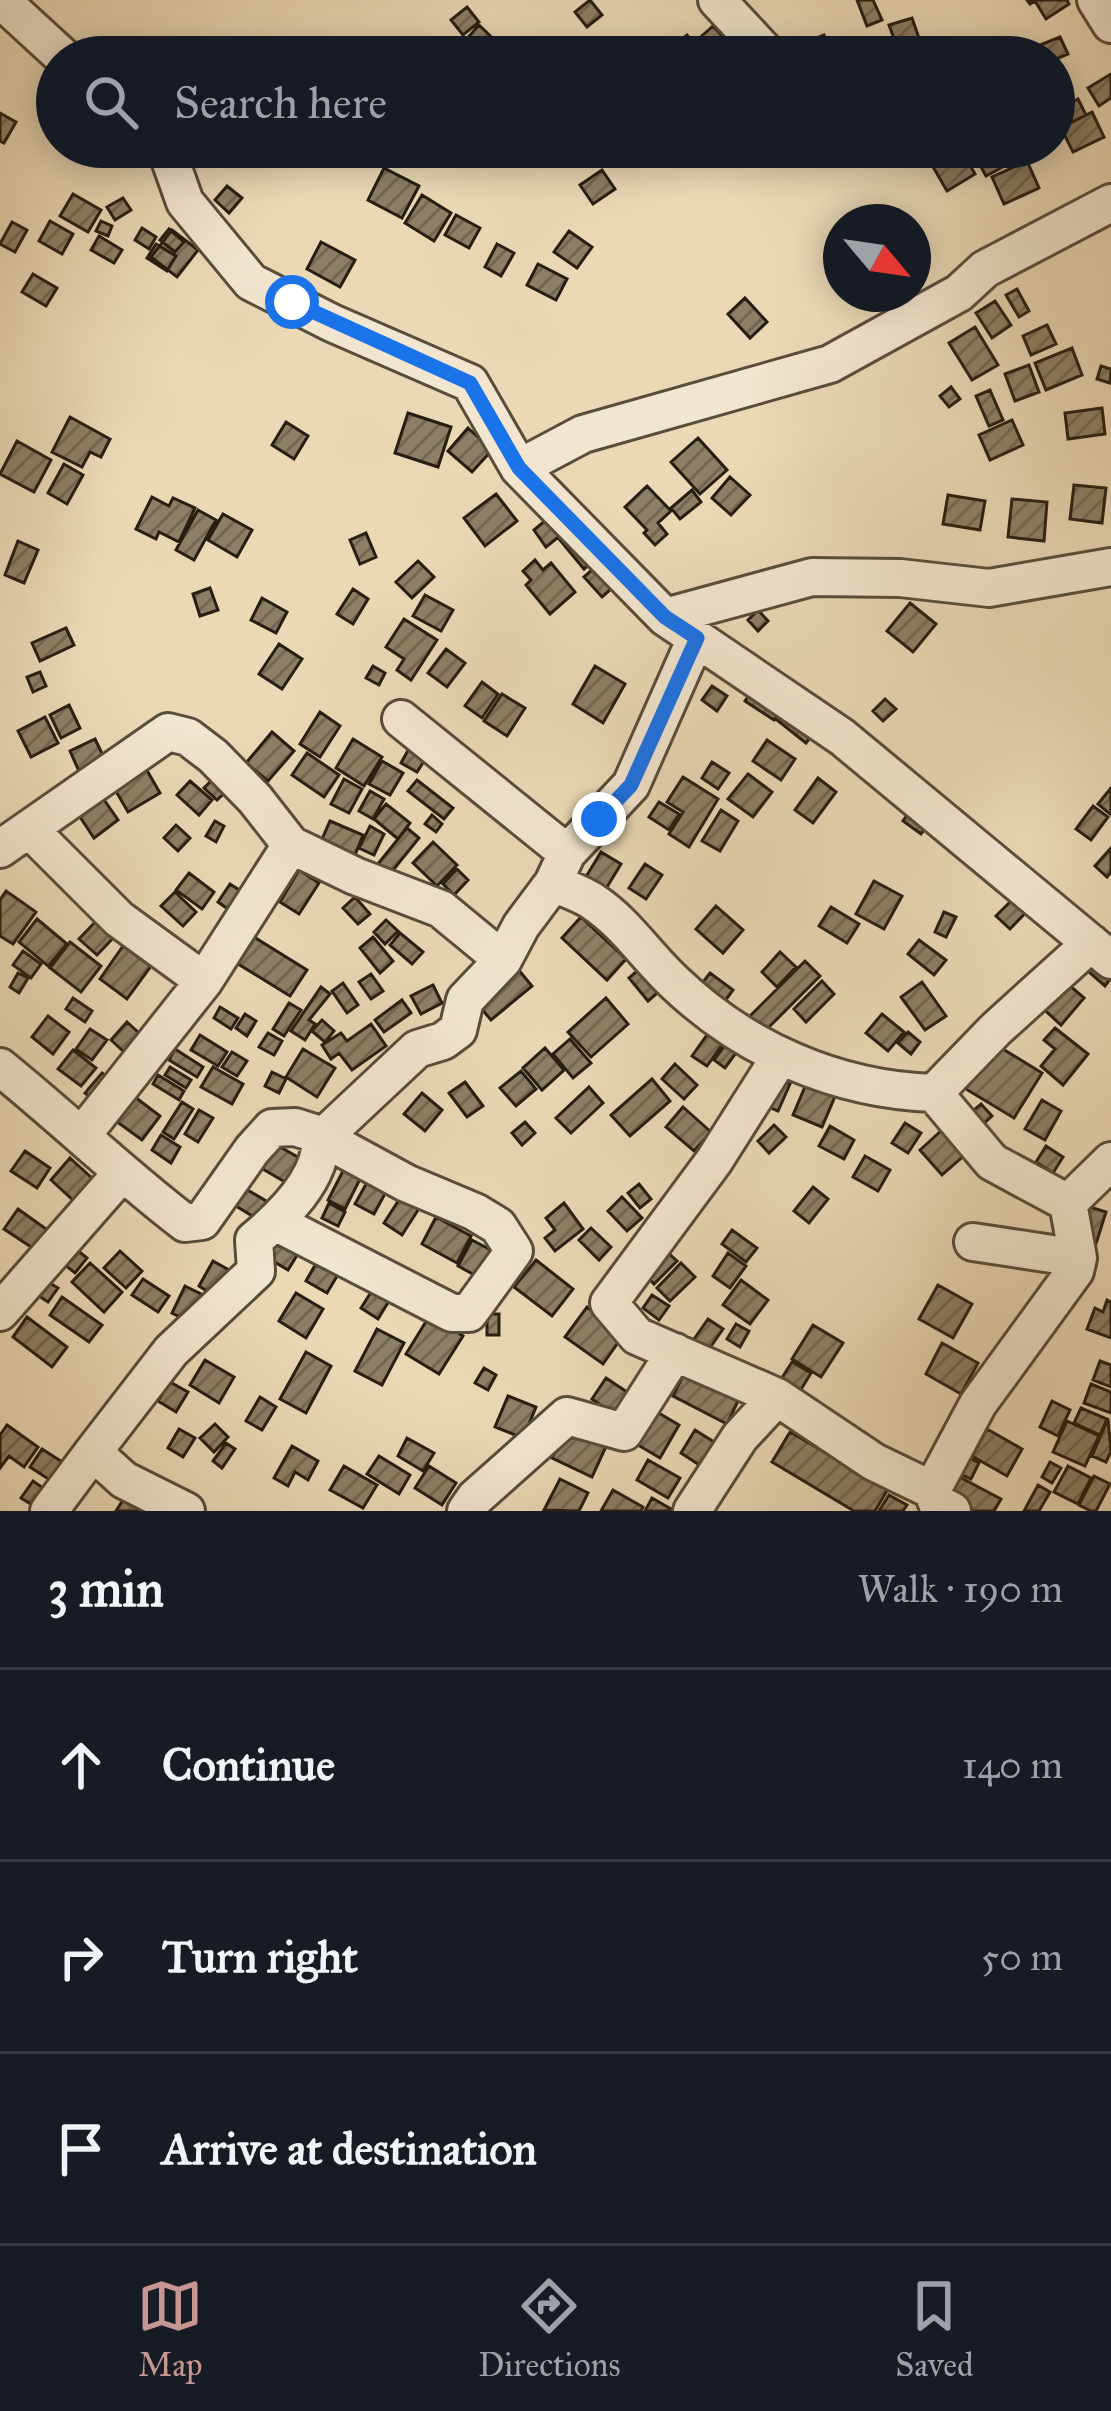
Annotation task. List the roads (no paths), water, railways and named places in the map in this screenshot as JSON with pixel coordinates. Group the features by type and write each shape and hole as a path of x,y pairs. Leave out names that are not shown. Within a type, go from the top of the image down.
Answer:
{"street":[{"path":"1,0 40,36"},
{"path":"717,0 750,36"},
{"path":"1096,0 1111,24"},
{"path":"173,168 185,202 251,282 470,383 519,468 665,617 842,737 1101,952 996,1029 934,1093 889,1092 779,1057 722,1023 674,982 400,718"},
{"path":"519,468 583,434 830,364 959,293 986,269 1111,203"},
{"path":"665,617 812,577 900,578 989,588 1111,567"},
{"path":"49,1511 171,1351 256,1271 254,1240 275,1222 321,1159 321,1139 416,1049 443,1041 458,1030 465,1000 502,960 560,868 631,785 697,638"},
{"path":"204,981 14,839 168,732 188,737 213,757 291,845 441,909 502,960"},
{"path":"83,1134 204,981 291,845"},
{"path":"779,1057 714,1161 609,1303 637,1336 777,1397 938,1504 978,1404 1075,1271 1078,1258 1068,1203"},
{"path":"0,1067 83,1134 121,1174 185,1223 202,1221 272,1128 295,1127 498,1226 514,1251 469,1313 452,1313 275,1222"},
{"path":"934,1093 992,1162 1068,1203"},
{"path":"1068,1203 1111,1160"},
{"path":"0,1312 121,1174"},
{"path":"973,1242 1078,1258"},
{"path":"466,1511 567,1416 623,1432 675,1352"},
{"path":"692,1511 740,1437 777,1397"},
{"path":"93,1452 124,1480 185,1511"}]}
